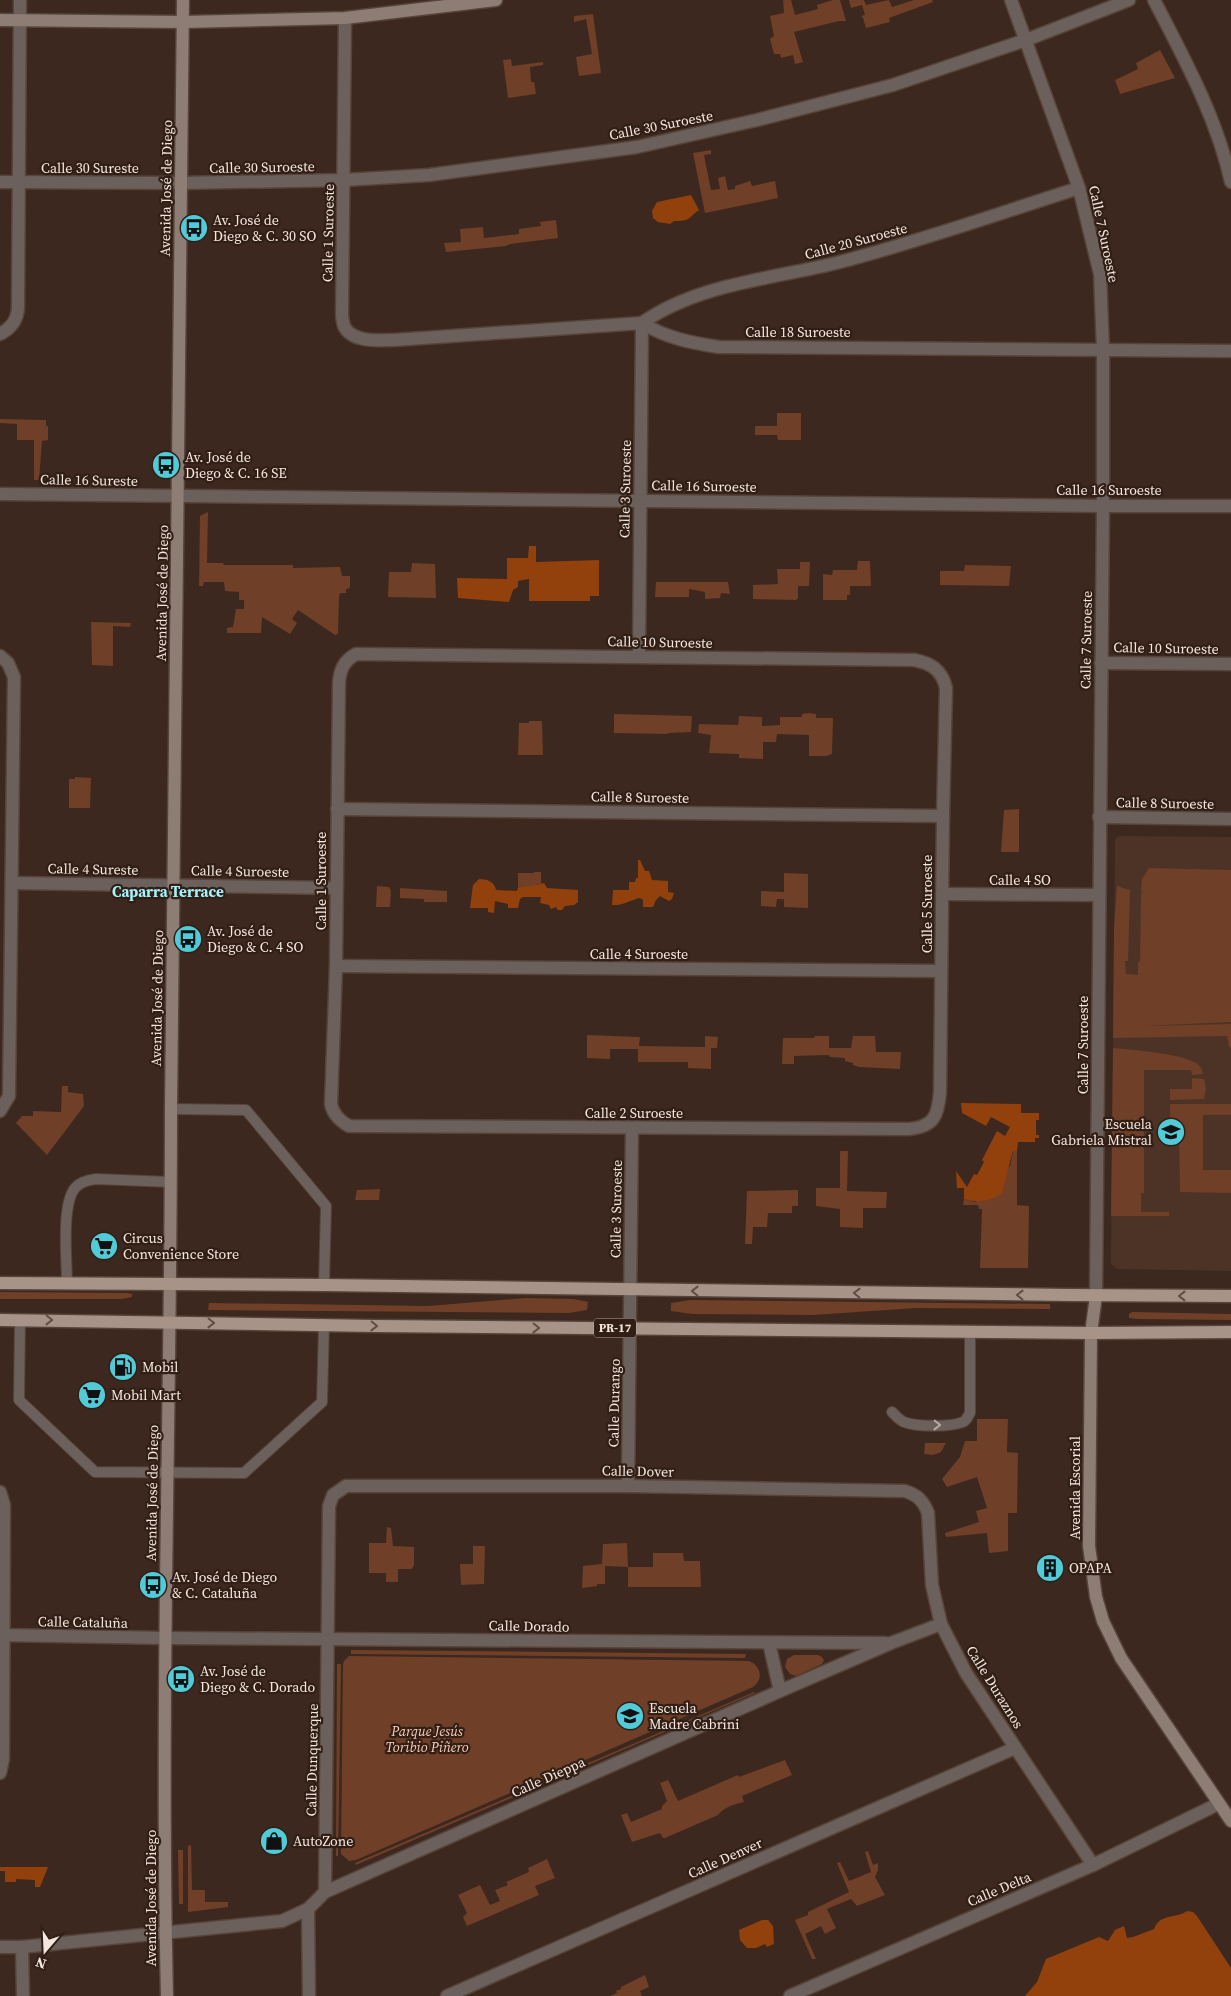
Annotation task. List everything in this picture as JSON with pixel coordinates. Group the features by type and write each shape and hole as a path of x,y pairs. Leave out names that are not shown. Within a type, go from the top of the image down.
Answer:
{"main road":[{"name":"Avenida José de Diego","path":"167,1996 165,1932 166,1638 183,0"},
{"path":"0,20 183,22 345,18 496,0"},
{"path":"0,1283 1231,1296"},
{"name":"Avenida Escorial","path":"1096,1296 1091,1333 1089,1546 1096,1597 1103,1622 1121,1658 1231,1821"},
{"name":"PR-17","path":"0,1320 970,1332 1231,1332"}],"street":[{"path":"0,334 8,330 18,315 20,0"},
{"name":"Calle 7 Suroeste","path":"1011,0 1079,188 1100,274 1103,350 1103,506 1096,1296"},
{"name":"Calle 30 Suroeste","path":"181,184 344,180 429,175 637,147 757,120 893,85 1026,40 1129,0"},
{"path":"1154,0 1207,109 1227,164 1231,182"},
{"name":"Calle 1 Suroeste","path":"345,18 342,314 345,327 355,336 370,340 642,322"},
{"name":"Calle 30 Sureste","path":"0,182 181,184"},
{"name":"Calle 20 Suroeste","path":"642,322 658,311 707,292 849,260 1079,188"},
{"name":"Calle 18 Suroeste","path":"642,322 652,329 685,342 719,347 1231,351"},
{"name":"Calle 3 Suroeste","path":"639,656 642,322"},
{"name":"Calle 16 Sureste","path":"0,494 177,496"},
{"name":"Calle 16 Suroeste","path":"177,496 1231,506"},
{"name":"Calle 1 Suroeste","path":"343,1122 332,1111 340,671 348,659 356,654 368,654"},
{"name":"Calle 10 Suroeste","path":"368,654 914,660 932,666 944,679"},
{"path":"0,656 8,663 14,677 6,806 12,883 5,963 9,1096 0,1111"},
{"name":"Calle 10 Suroeste","path":"1101,662 1231,664"},
{"name":"Calle 5 Suroeste","path":"925,1125 932,1120 939,1106 946,688 944,679"},
{"name":"Calle 8 Suroeste","path":"337,809 943,816"},
{"name":"Calle 8 Suroeste","path":"1099,817 1231,819"},
{"name":"Calle 4 Sureste","path":"12,883 174,885"},
{"name":"Calle 4 Suroeste","path":"174,885 336,888"},
{"name":"Calle 4 SO","path":"942,894 1099,895"},
{"name":"Calle 4 Suroeste","path":"336,966 941,971"},
{"name":"Calle 2 Suroeste","path":"343,1122 349,1126 632,1128 908,1129 925,1125"},
{"name":"Calle 3 Suroeste","path":"630,1291 632,1128"},
{"name":"Calle Durango","path":"628,1486 630,1291"},
{"name":"Calle Dover","path":"346,1486 628,1486 905,1491 916,1495 925,1504"},
{"name":"Calle Dunquerque","path":"324,1892 329,1639 329,1506 333,1495 346,1486"},
{"path":"0,1492 4,1505 3,1759 0,1773"},
{"name":"Calle Duraznos","path":"925,1504 928,1513 932,1585 941,1624 966,1673 1093,1865"},
{"name":"Calle Dieppa","path":"0,1947 22,1947 282,1921 308,1909 324,1892 780,1691 891,1643 941,1624"},
{"name":"Calle Cataluña","path":"2,1635 166,1638"},
{"name":"Calle Dorado","path":"166,1638 891,1643"},
{"path":"769,1643 780,1691"},
{"name":"Calle Denver","path":"447,1996 1015,1748"},
{"name":"Calle Delta","path":"790,1996 1093,1865 1218,1804"},
{"path":"308,1909 309,1996"},
{"path":"22,1947 23,1996"}],"lane":[{"path":"171,1109 246,1110 326,1206 324,1285"},
{"path":"67,1284 67,1205 76,1186 96,1179 171,1182"},
{"path":"20,1320 19,1400 95,1472 244,1473 322,1402 324,1324"},
{"path":"892,1412 909,1424 941,1426 957,1423 967,1418 970,1412 970,1332"}],"shaded area":[{"path":"691,195 699,210 688,219 674,221 670,224 658,222 653,218 652,211 657,202"},
{"path":"529,546 536,546 536,562 599,560 599,596 590,596 590,601 529,601 529,579 518,581 518,587 513,590 509,602 458,598 457,578 507,579 507,558 528,558"},
{"name":"Escuela Gabriela Mistral","path":"1120,836 1231,837 1231,1271 1117,1269 1111,1264 1115,842 1116,838"},
{"path":"638,860 640,860 645,871 649,871 652,880 668,881 668,892 674,893 672,899 669,901 660,896 653,907 643,907 643,900 640,898 623,904 612,905 613,890 629,890 629,882 635,882 636,878 638,878"},
{"path":"479,879 490,882 496,890 517,891 518,888 544,883 547,888 578,890 578,902 558,910 556,907 551,909 549,905 540,903 541,897 523,897 520,899 518,908 508,908 508,904 495,901 494,913 488,912 488,908 470,908 473,885"},
{"path":"961,1103 1021,1104 1021,1113 1039,1113 1039,1120 1036,1120 1036,1135 1039,1135 1039,1138 1035,1138 1035,1142 1018,1142 1017,1151 1013,1151 1012,1154 1002,1193 988,1200 974,1201 964,1199 964,1188 957,1188 956,1171 967,1187 974,1174 977,1175 984,1162 982,1160 997,1131 1005,1136 1010,1127 991,1117 986,1126 962,1113"},
{"path":"0,1867 48,1867 40,1887 35,1887 35,1880 16,1879 16,1882 5,1882 5,1871 0,1871"},
{"path":"1187,1911 1193,1912 1197,1916 1231,1968 1231,1996 1025,1996 1037,1982 1046,1959 1099,1937 1108,1941 1115,1930 1124,1926 1127,1938 1133,1937 1154,1929 1164,1918"},
{"path":"762,1920 768,1920 773,1926 774,1944 767,1947 765,1944 756,1948 747,1948 740,1940 739,1930"}],"green space":[{"path":"783,0 791,0 795,15 818,9 817,5 840,0 846,21 794,32 803,62 795,64 793,55 781,58 780,54 774,54 770,39 774,36 770,16 784,13"},
{"path":"849,0 864,0 866,5 889,0 892,7 914,0 932,0 933,2 889,18 890,22 866,28 861,16 865,15 862,5 851,8"},
{"path":"593,14 601,73 579,76 576,57 592,54 586,19 574,22 574,16"},
{"path":"1160,50 1175,78 1120,94 1115,80 1138,69 1136,63"},
{"path":"511,59 512,66 543,62 543,65 530,67 531,82 534,82 536,94 508,98 503,60"},
{"path":"711,150 711,154 704,155 711,190 720,189 718,178 725,176 728,190 735,189 735,186 750,181 752,186 775,181 778,198 705,213 693,153"},
{"path":"556,220 558,238 446,252 444,243 461,242 460,229 483,227 484,238 519,234 519,229 541,226 540,222"},
{"path":"777,413 801,413 801,440 778,440 777,435 755,435 755,426 777,426"},
{"path":"0,419 46,420 48,440 42,441 39,480 34,480 34,440 17,440 17,424 0,423"},
{"path":"208,512 207,563 223,563 224,565 293,565 293,568 340,567 342,576 350,576 350,588 346,589 346,593 340,593 339,597 338,634 335,635 298,610 292,619 297,623 290,634 262,617 261,633 227,633 227,628 233,627 236,609 244,609 244,600 239,600 239,592 225,591 224,582 204,582 203,586 199,586 200,516"},
{"path":"858,561 870,561 871,586 850,586 850,595 847,595 847,600 823,600 823,574 832,575 833,570 857,570"},
{"path":"800,562 810,562 809,586 798,586 798,598 796,600 753,599 753,585 778,584 777,569 800,569"},
{"path":"412,563 435,564 436,598 388,597 389,572 411,572"},
{"path":"965,565 1011,566 1009,586 940,585 940,571 964,571"},
{"path":"656,582 728,582 730,594 721,593 720,598 705,599 705,592 689,589 689,597 655,597"},
{"path":"91,622 131,623 130,627 113,626 113,666 92,665"},
{"path":"614,714 692,716 691,732 667,734 614,733"},
{"path":"802,714 816,714 816,718 833,718 832,754 809,756 809,735 777,734 776,742 763,742 763,759 739,758 739,754 709,753 711,735 698,733 699,724 738,725 739,716 762,717 762,726 780,725 780,717 802,717"},
{"path":"529,721 542,721 543,755 518,755 519,723 529,723"},
{"path":"75,777 91,778 90,808 69,808 69,779 75,779"},
{"path":"1019,809 1019,852 1001,852 1004,810"},
{"path":"1149,868 1231,870 1231,1022 1143,1026 1231,1024 1231,1048 1229,1047 1227,1036 1113,1038 1114,928 1117,886 1130,890 1128,961 1125,961 1126,974 1138,975 1141,893 1144,892 1141,892 1142,879"},
{"path":"541,872 541,884 518,888 518,873"},
{"path":"784,873 808,874 808,908 784,907 784,899 777,899 776,907 761,906 761,891 784,892"},
{"path":"377,886 389,887 391,891 390,907 376,907"},
{"path":"400,888 447,891 447,902 424,902 424,899 400,898"},
{"path":"587,1035 640,1037 639,1046 705,1047 705,1036 718,1037 717,1048 711,1048 711,1069 688,1068 688,1062 638,1062 638,1049 610,1049 610,1059 587,1058"},
{"path":"815,1036 829,1036 829,1048 851,1048 853,1036 875,1036 876,1052 901,1052 900,1069 859,1067 845,1061 845,1058 830,1057 829,1055 794,1056 794,1064 782,1064 783,1038 814,1038"},
{"path":"1113,1048 1177,1056 1196,1063 1203,1072 1203,1074 1192,1075 1191,1070 1144,1070 1144,1193 1141,1193 1141,1212 1169,1212 1169,1216 1111,1216"},
{"path":"1192,1078 1204,1079 1206,1089 1204,1099 1170,1100 1170,1089 1192,1089"},
{"path":"62,1086 68,1086 68,1092 83,1094 84,1106 47,1155 16,1123 22,1116 33,1116 33,1111 61,1112"},
{"path":"1170,1104 1231,1104 1231,1115 1203,1115 1203,1170 1231,1170 1231,1193 1180,1192 1179,1130 1170,1130"},
{"path":"840,1151 848,1151 847,1191 887,1192 886,1208 863,1208 863,1228 840,1227 840,1209 816,1206 816,1188 840,1188"},
{"path":"1013,1151 1017,1151 1017,1205 1029,1206 1028,1268 980,1268 982,1209 979,1209 978,1205 963,1205 964,1199 975,1202 1010,1166"},
{"path":"380,1189 379,1200 355,1200 357,1190"},
{"path":"798,1190 798,1206 792,1206 792,1213 768,1213 767,1227 753,1227 752,1244 745,1244 747,1191"},
{"path":"0,1292 127,1293 132,1294 132,1297 122,1299 0,1299"},
{"path":"525,1298 574,1299 588,1302 587,1310 569,1313 208,1310 209,1303 428,1306"},
{"path":"690,1300 1050,1304 1050,1309 916,1308 813,1315 692,1314 671,1311 671,1303"},
{"path":"1132,1312 1231,1314 1231,1320 1129,1318 1129,1314"},
{"path":"977,1419 1008,1419 1007,1452 1018,1453 1017,1513 1008,1513 1008,1551 989,1553 987,1533 946,1537 945,1533 979,1522 976,1511 987,1508 977,1477 947,1487 942,1479 960,1457 965,1441 977,1441"},
{"path":"925,1443 946,1443 941,1452 933,1455 924,1454"},
{"path":"387,1527 391,1528 393,1546 414,1547 414,1565 412,1569 398,1569 398,1582 386,1582 386,1573 369,1573 369,1543 386,1543"},
{"path":"627,1543 628,1567 605,1566 605,1584 582,1588 583,1566 602,1564 603,1544"},
{"path":"473,1546 485,1546 484,1584 461,1585 460,1564 473,1564"},
{"path":"653,1553 683,1553 684,1561 700,1561 701,1587 628,1587 628,1567 653,1567"},
{"path":"351,1650 746,1654 745,1658 351,1654"},
{"path":"794,1655 818,1655 824,1660 822,1664 796,1676 790,1674 785,1667 787,1659"},
{"name":"Parque Jesús Toribio Piñero","path":"349,1656 749,1661 756,1666 760,1677 753,1687 356,1860 349,1861 341,1854 343,1664"},
{"path":"337,1664 341,1664 338,1856 336,1856"},
{"path":"754,1692 356,1865 355,1863"},
{"path":"785,1760 792,1775 742,1796 744,1802 730,1806 718,1815 665,1838 660,1833 632,1842 621,1815 627,1813 631,1822 662,1809 662,1806 667,1801 660,1783 668,1780 678,1801 738,1775 739,1777"},
{"path":"191,1845 192,1890 205,1890 205,1902 228,1902 228,1907 188,1912 188,1846"},
{"path":"178,1850 183,1850 183,1904 179,1904"},
{"path":"868,1851 873,1865 878,1863 875,1877 885,1895 857,1906 851,1899 827,1909 836,1928 825,1934 821,1926 805,1934 816,1959 812,1959 795,1920 808,1915 808,1912 849,1892 837,1863 840,1862 849,1881 871,1872 865,1852"},
{"path":"547,1859 555,1878 535,1886 539,1895 467,1926 463,1917 467,1913 458,1895 480,1885 490,1905 500,1901 495,1890 508,1885 506,1882 529,1872 528,1868"},
{"path":"645,1975 649,1987 640,1991 642,1996 610,1996 617,1993 616,1991 621,1989 621,1987"}],"place":[{"name":"Av. José de Diego & C. 30 SO","path":"194,228"},
{"name":"Av. José de Diego & C. 16 SE","path":"166,465"},
{"name":"Av. José de Diego & C. 4 SO","path":"188,939"},
{"name":"Escuela Gabriela Mistral","path":"1171,1132"},
{"name":"Circus Convenience Store","path":"104,1246"},
{"name":"Mobil","path":"123,1367"},
{"name":"Mobil Mart","path":"92,1395"},
{"name":"OPAPA","path":"1050,1568"},
{"name":"Av. José de Diego & C. Cataluña","path":"153,1585"},
{"name":"Av. José de Diego & C. Dorado","path":"181,1679"},
{"name":"Escuela Madre Cabrini","path":"630,1716"},
{"name":"AutoZone","path":"274,1841"}],"district":[{"name":"Caparra Terrace","path":"168,891"}]}
